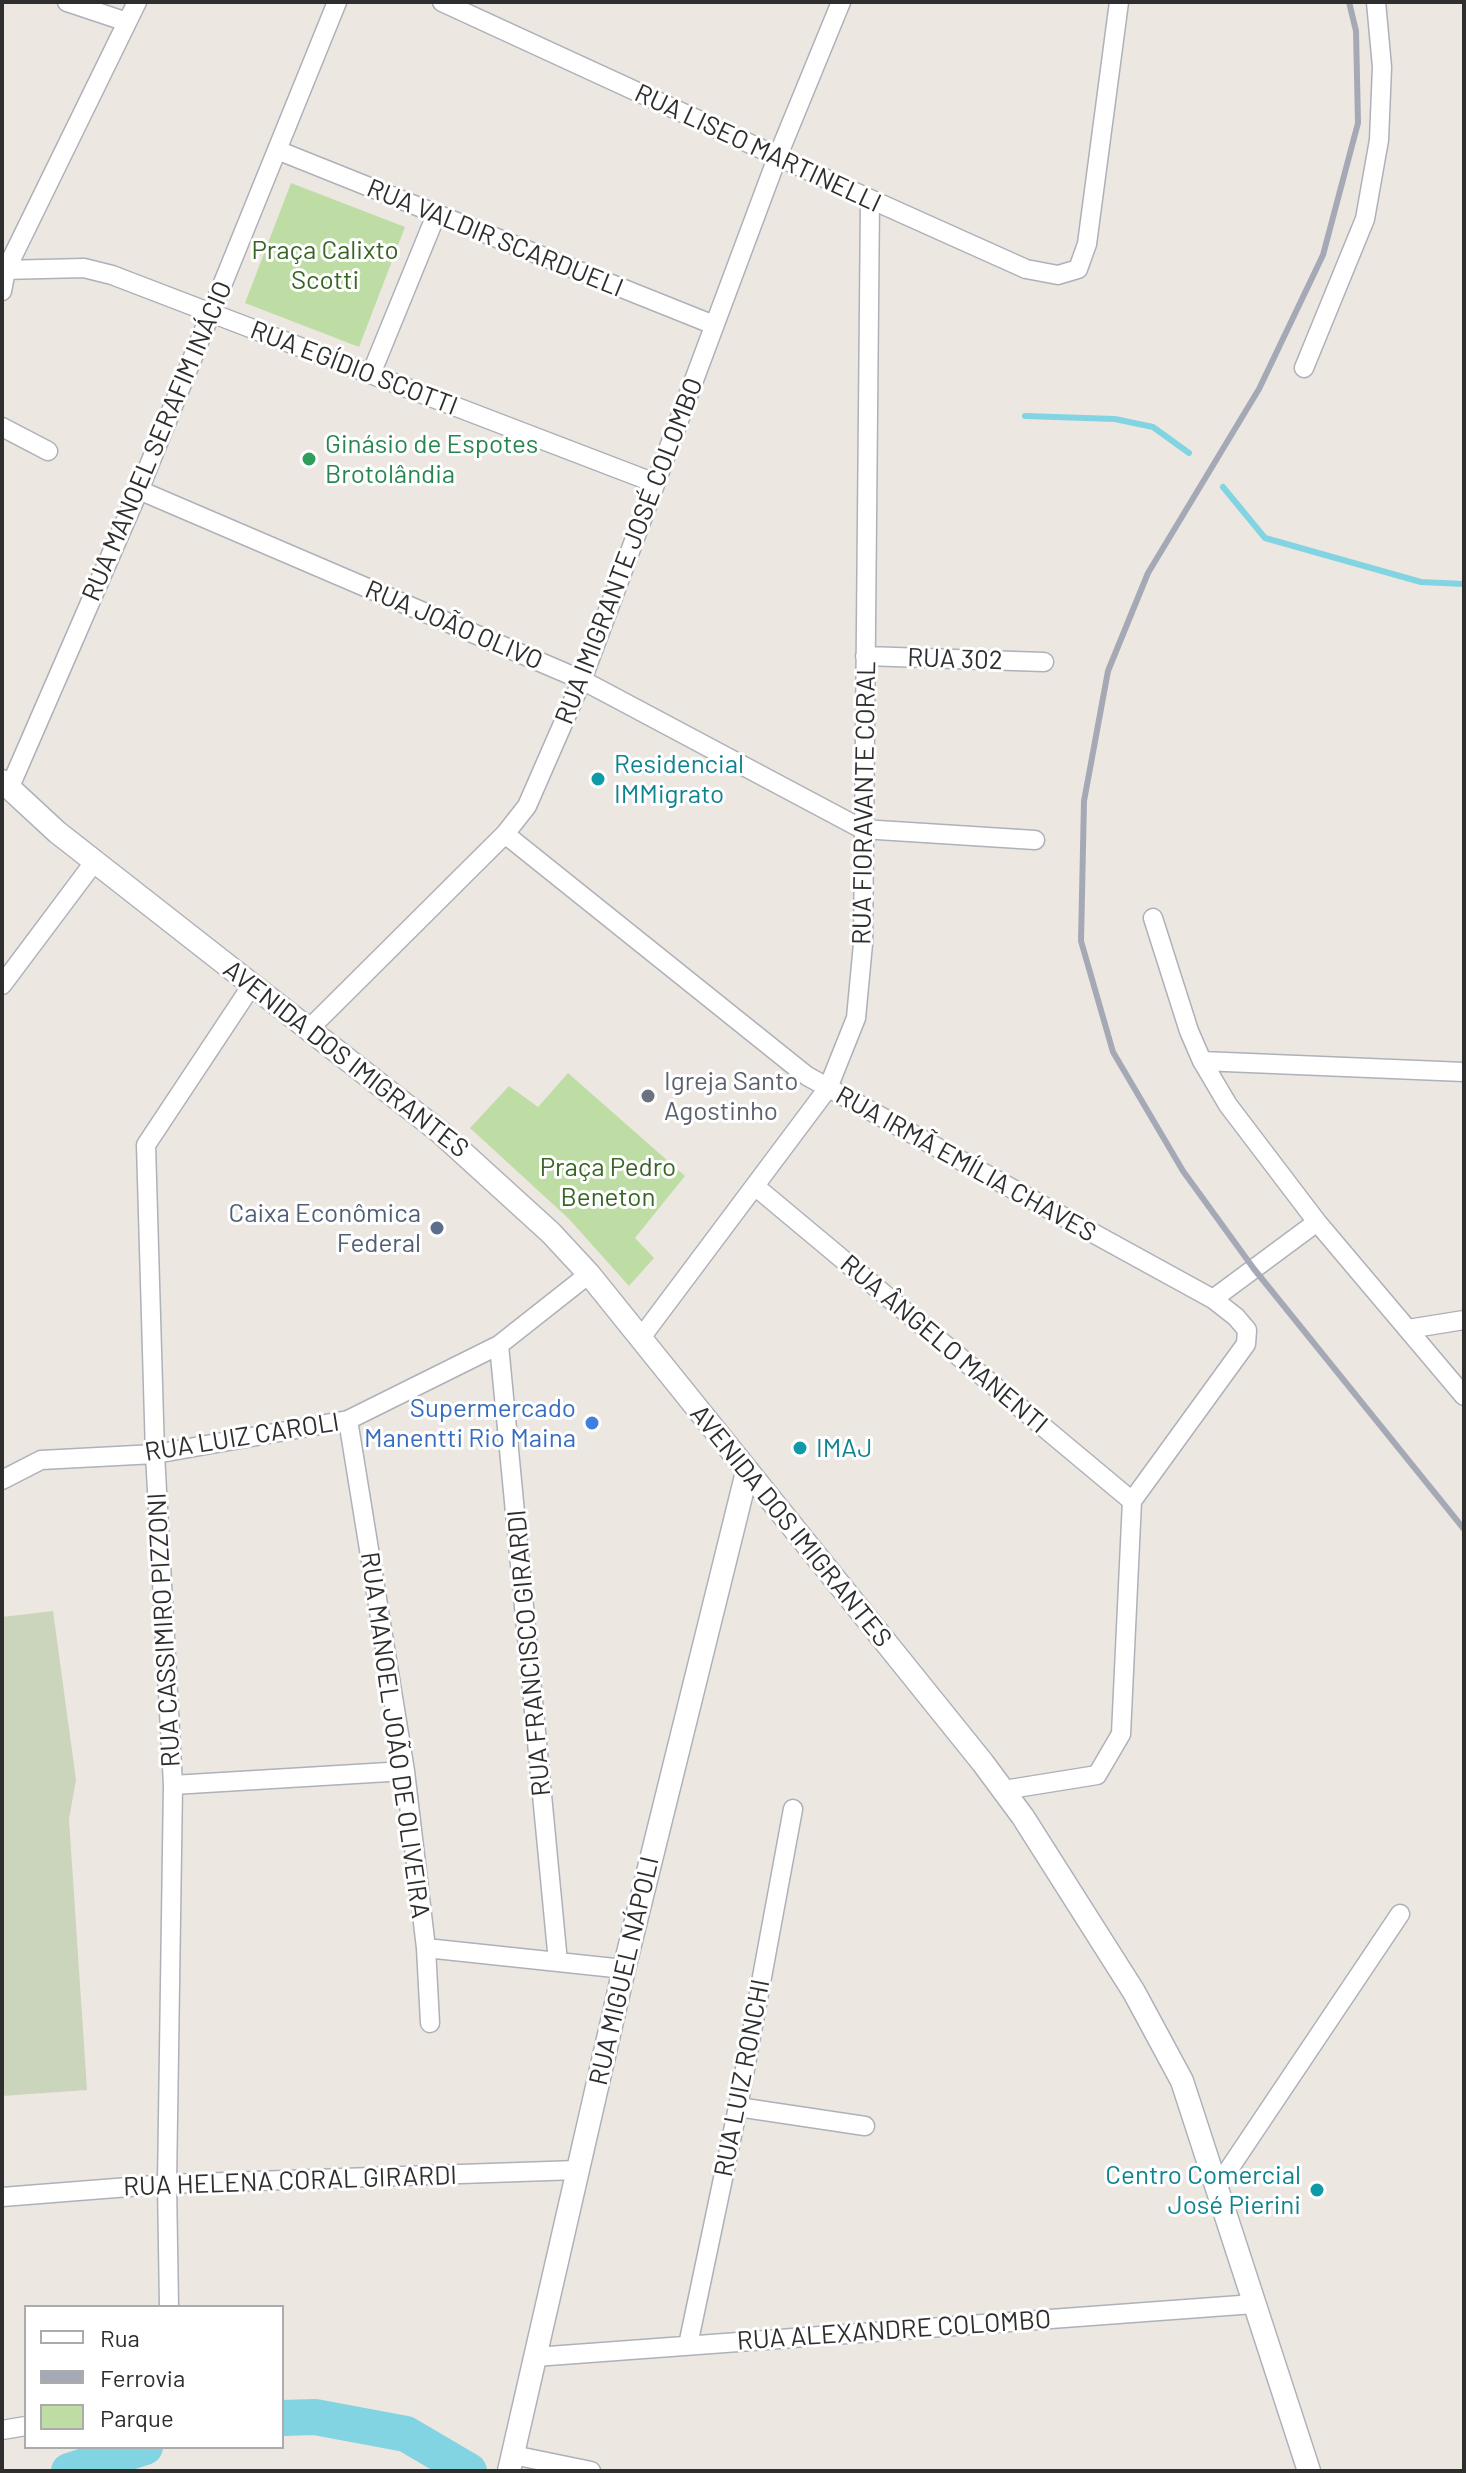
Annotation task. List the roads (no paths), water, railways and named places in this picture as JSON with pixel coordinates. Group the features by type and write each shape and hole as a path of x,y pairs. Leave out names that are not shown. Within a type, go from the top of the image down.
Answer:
{"street":[{"path":"67,2 127,22"},
{"path":"2,291 4,270 137,2"},
{"name":"RUA MANOEL SERAFIM INÁCIO","path":"6,785 139,490 337,2"},
{"name":"RUA LISEO MARTINELLI","path":"442,2 777,158 1026,269 1058,275 1078,269 1087,244 1119,2"},
{"name":"RUA IMIGRANTE JOSÉ COLOMBO","path":"308,1030 505,834 539,782 582,680 777,158 841,2"},
{"path":"1304,368 1365,219 1379,140 1382,67 1376,2"},
{"name":"RUA VALDIR SCARDUELI","path":"277,150 714,325"},
{"name":"RUA FIORAVANTE CORAL","path":"640,1339 828,1088 856,1018 863,944 870,199"},
{"path":"371,374 436,215"},
{"name":"RUA EGÍDIO SCOTTI","path":"4,270 84,268 112,275 655,483"},
{"path":"2,427 48,451"},
{"name":"RUA JOÃO OLIVO","path":"139,490 582,680 862,829 1035,840"},
{"name":"RUA 302","path":"865,656 1044,662"},
{"name":"AVENIDA DOS IMIGRANTES","path":"6,785 95,861 481,1166 589,1274 1004,1790 1164,2043 1196,2116 1309,2471"},
{"name":"RUA IRMÃ EMÍLIA CHAVES","path":"505,834 807,1076 1213,1299 1236,1317 1247,1330 1246,1344 1132,1501"},
{"path":"2,985 95,861"},
{"path":"1153,918 1202,1061 1246,1130 1317,1222 1464,1396"},
{"name":"RUA CASSIMIRO PIZZONI","path":"169,2305 167,2184 173,1785 155,1454 146,1145 252,985"},
{"path":"1202,1061 1464,1072"},
{"name":"RUA ÂNGELO MANENTI","path":"756,1187 1132,1501"},
{"path":"1213,1299 1317,1222"},
{"name":"RUA LUIZ CAROLI","path":"2,1480 41,1460 155,1454 348,1420 499,1345 589,1274"},
{"path":"1408,1329 1464,1320"},
{"name":"RUA FRANCISCO GIRARDI","path":"499,1345 558,1962"},
{"name":"RUA MANOEL JOÃO DE OLIVEIRA","path":"348,1420 405,1771 426,1948 624,1969"},
{"name":"RUA MIGUEL NÁPOLI","path":"511,2463 624,1969 747,1472"},
{"path":"1004,1790 1097,1775 1121,1734 1132,1501"},
{"path":"173,1785 405,1771"},
{"name":"RUA LUIZ RONCHI","path":"688,2345 738,2107 793,1809"},
{"path":"1217,2187 1400,1914"},
{"path":"426,1948 430,2023"},
{"path":"738,2107 865,2126"},
{"name":"RUA HELENA CORAL GIRARDI","path":"2,2197 167,2184 578,2170"},
{"name":"RUA ALEXANDRE COLOMBO","path":"535,2357 1254,2304"},
{"path":"2,2430 24,2426"},
{"path":"511,2463 591,2471"}],"waterway":[{"path":"1025,416 1115,419 1153,427 1189,453"},
{"path":"1223,487 1265,538 1421,582 1464,584"},
{"path":"284,2418 315,2417 406,2434 469,2471"},
{"path":"69,2471 139,2449"}],"railway":[{"path":"1349,2 1356,31 1358,123 1323,255 1259,389 1148,573 1108,671 1084,801 1081,941 1113,1052 1183,1171 1254,1269 1464,1529"}],"place":[{"name":"Ginásio de Espotes Brotolândia","path":"309,459"},
{"name":"Residencial IMMigrato","path":"598,779"},
{"name":"Igreja Santo Agostinho","path":"648,1096"},
{"name":"Caixa Econômica Federal","path":"437,1228"},
{"name":"Supermercado Manentti Rio Maina","path":"592,1423"},
{"name":"IMAJ","path":"800,1448"},
{"name":"Centro Comercial José Pierini","path":"1317,2190"}],"park label":[{"name":"Praça Calixto Scotti","path":"325,265"},
{"name":"Praça Pedro Beneton","path":"608,1182"}]}
